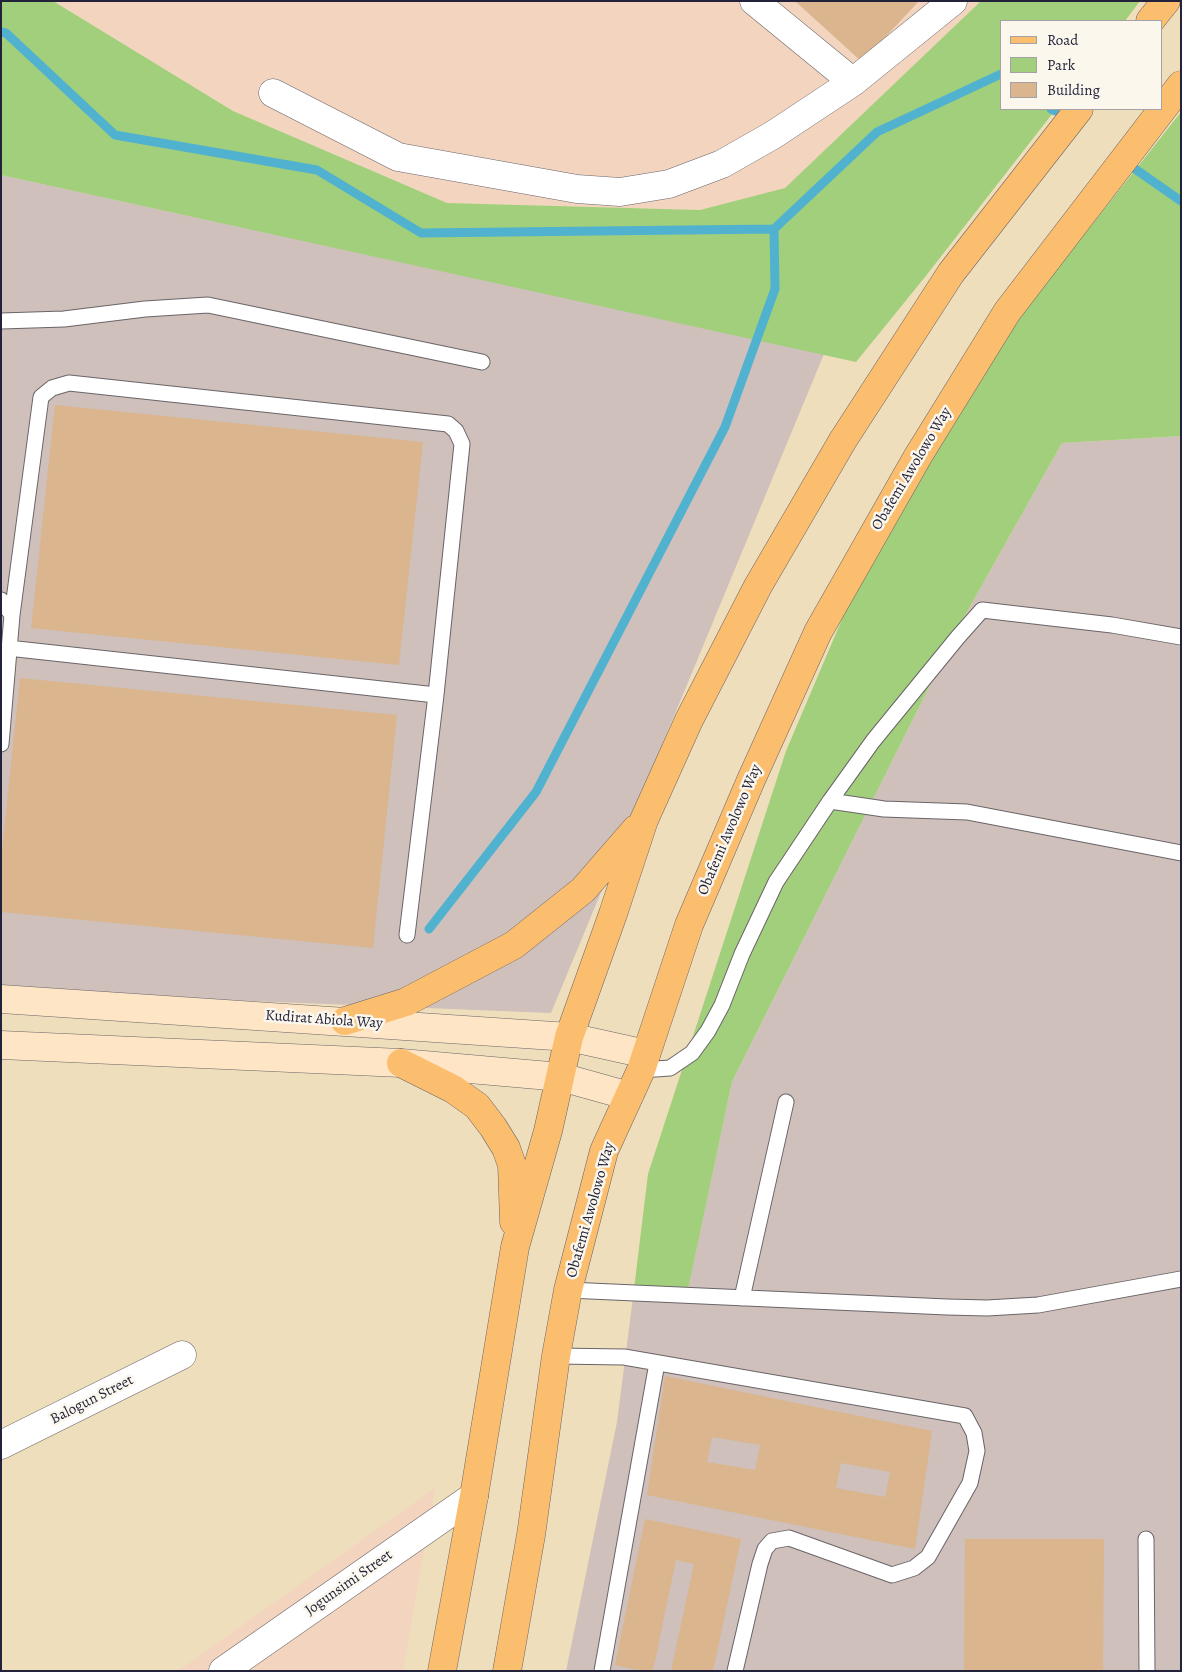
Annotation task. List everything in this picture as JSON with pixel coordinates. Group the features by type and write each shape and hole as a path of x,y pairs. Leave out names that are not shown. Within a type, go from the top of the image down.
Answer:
{"main road":[{"path":"1151,20 1166,1"},
{"name":"Obafemi Awolowo Way","path":"1162,110 1181,85"},
{"path":"442,1671 474,1496 515,1247 548,1131 569,1037 644,820 689,720 758,586 843,440 951,273 1078,110"},
{"name":"Obafemi Awolowo Way","path":"507,1671 531,1535 556,1356 568,1290 604,1151 630,1096 643,1062 689,925 751,780 818,632 918,456 1007,312 1162,110"},
{"path":"345,1021 406,1002 485,962 526,937 583,890 644,820"},
{"name":"Kudirat Abiola Way","path":"1,999 569,1037 643,1062"},
{"path":"1,1046 401,1063 561,1077 630,1096"},
{"path":"401,1063 453,1090 477,1106 506,1148 512,1165 515,1247"}],"street":[{"path":"754,1 853,82"},
{"path":"273,93 398,157 577,189 620,192 669,184 722,164 772,135 853,82 953,1"},
{"name":"Balogun Street","path":"1,1445 182,1355"},
{"name":"Jogunsimi Street","path":"223,1671 474,1496"}],"lane":[{"path":"1,321 64,318 145,309 208,305 482,362"},
{"path":"1,744 8,648 42,397 52,388 69,383 448,424 456,431 462,444 436,695 407,935"},
{"path":"1,600 12,615"},
{"path":"643,1062 670,1068 692,1053 708,1031 722,1005 742,954 776,882 874,741 982,610 1112,624 1181,637"},
{"path":"8,648 436,695"},
{"path":"830,802 884,810 968,812 1181,853"},
{"path":"742,1298 786,1102"},
{"path":"568,1290 947,1308 987,1308 1038,1305 1181,1279"},
{"path":"556,1356 624,1357 965,1416 974,1433 978,1451 970,1483 928,1556 914,1568 892,1575 789,1538 772,1541 765,1550 760,1564 736,1671"},
{"path":"602,1671 657,1362"},
{"path":"1146,1539 1147,1671"}],"shaded area":[{"path":"53,1 981,1 785,188 700,210 447,203 233,111"},
{"path":"1,175 824,354 551,1013 1,991"},
{"path":"1181,436 1181,1671 566,1671 617,1422 633,1297 686,1298 732,1082 964,617 1062,443"},
{"path":"435,1488 403,1671 178,1671 320,1570"}],"green space":[{"path":"1,1 53,1 233,111 447,203 700,210 785,188 981,1 1140,1 1126,20 1000,20 1000,110 1055,110 856,362 1,175"},
{"path":"1181,112 1181,436 1062,443 964,617 732,1082 686,1299 633,1297 648,1174 786,751 885,518 1019,317"}],"building":[{"path":"795,1 919,1 862,62"},
{"path":"55,405 423,442 399,665 31,628"},
{"path":"20,678 397,715 373,948 1,912 1,860"},
{"path":"665,1376 932,1431 915,1549 647,1495","holes":["712,1437 760,1445 755,1470 707,1462","841,1463 890,1472 885,1497 836,1488"]},
{"path":"645,1519 741,1539 713,1671 671,1671 694,1564 676,1560 653,1671 641,1671 615,1665"},
{"path":"965,1539 1104,1539 1103,1671 964,1671"}],"waterway":[{"path":"1,32 6,33 115,135 317,170 421,233 774,229 877,132 1000,74"},
{"path":"1128,164 1181,201"},
{"path":"429,929 536,792 725,427 775,289 774,229"}]}
